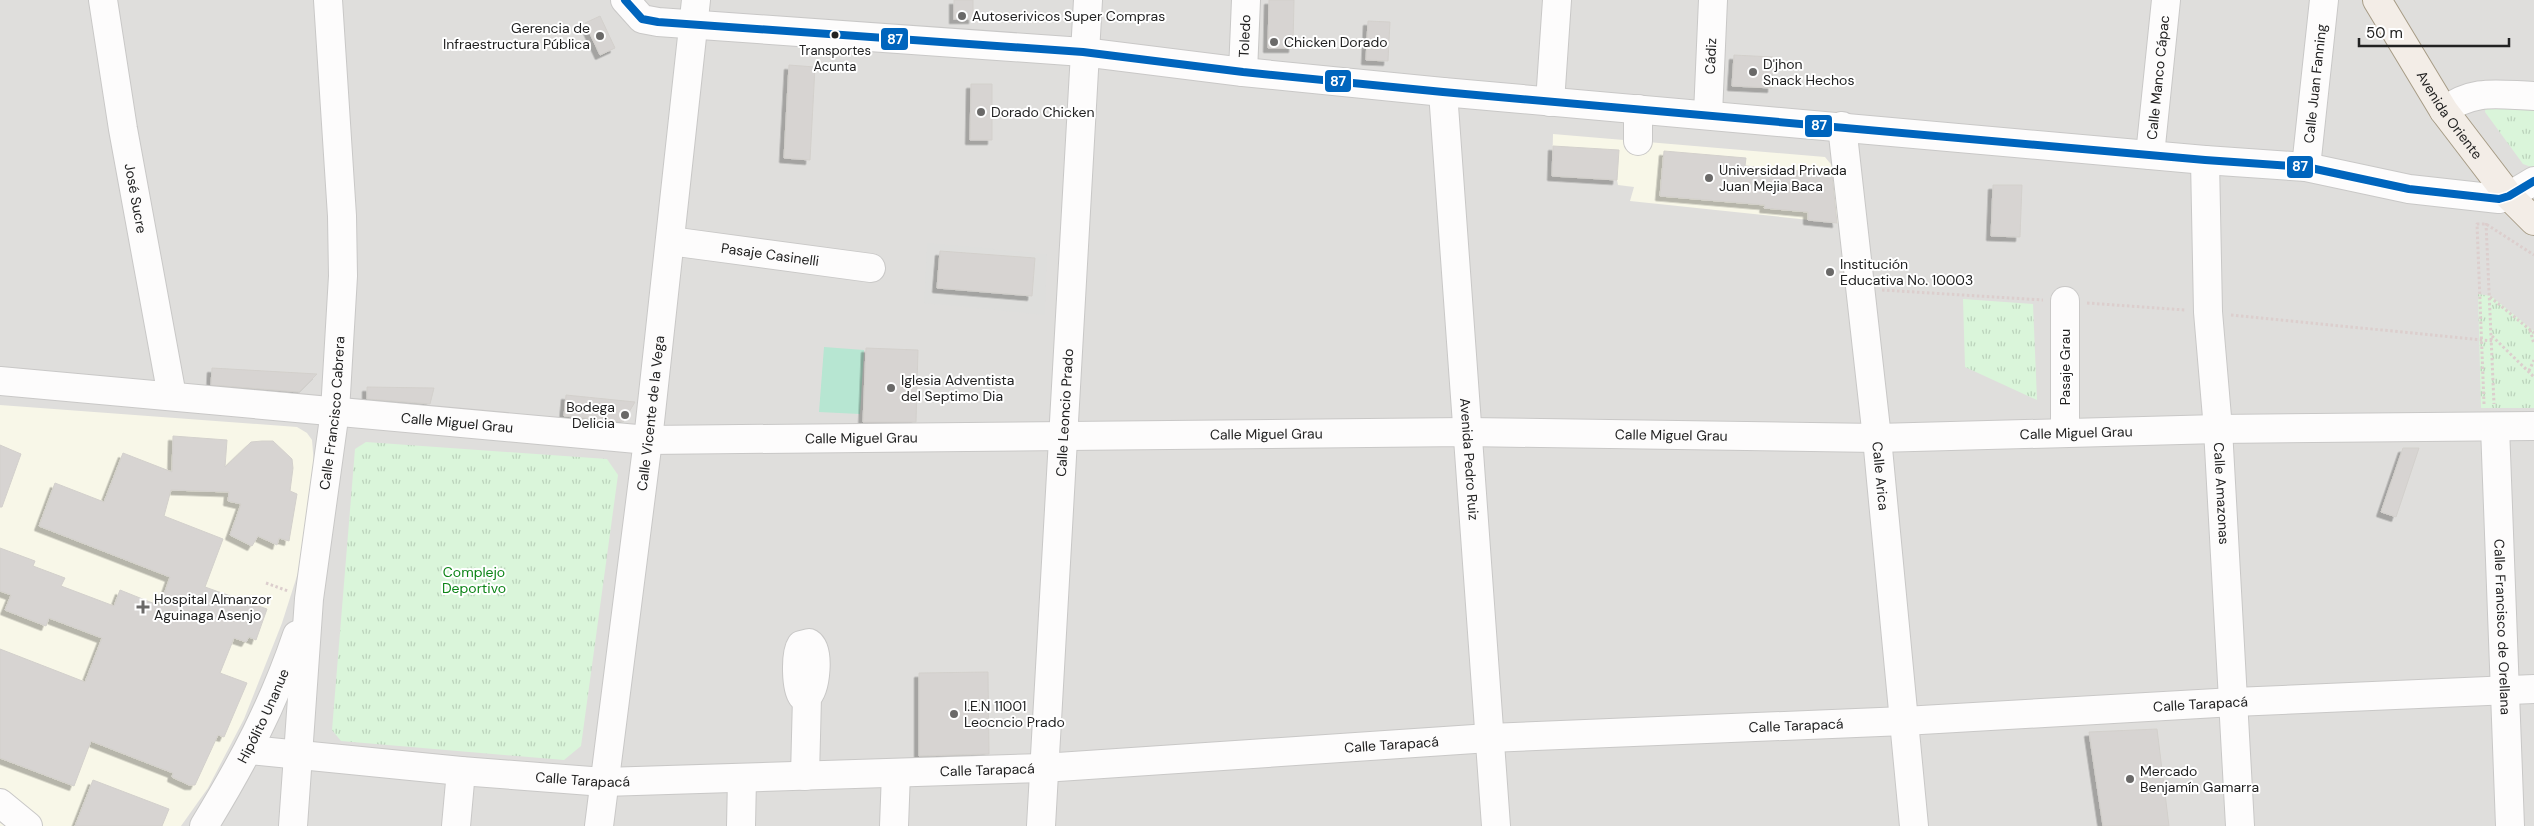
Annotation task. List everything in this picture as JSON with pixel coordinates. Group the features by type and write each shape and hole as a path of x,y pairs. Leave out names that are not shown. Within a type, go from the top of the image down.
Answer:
{"main road":[{"name":"Avenida Oriente","path":"2377,0 2444,111 2493,206 2534,220"}],"street":[{"name":"José Sucre","path":"103,0 123,129 172,396"},
{"name":"Calle Francisco Cabrera","path":"293,826 309,599 335,412 343,276 342,224 328,0"},
{"path":"625,0 642,19 695,12 1443,92 1708,114 2205,160 2306,166 2493,206 2534,181"},
{"name":"Calle Leoncio Prado","path":"1041,826 1083,52 1088,0"},
{"name":"Toledo","path":"1243,72 1246,0"},
{"path":"1550,102 1557,0"},
{"name":"Cádiz","path":"1708,114 1713,0"},
{"name":"Calle Manco Cápac","path":"2150,155 2166,0"},
{"name":"Calle Juan Fanning","path":"2306,166 2324,0"},
{"name":"Calle Vicente de la Vega","path":"599,826 648,440 695,12"},
{"name":"Avenida Pedro Ruiz","path":"1443,92 1466,432 1496,826"},
{"path":"2444,111 2458,100 2478,94 2534,96"},
{"path":"1629,141 1630,108"},
{"name":"Calle Arica","path":"1842,126 1877,438 1914,826"},
{"name":"Calle Amazonas","path":"2205,160 2208,312 2218,429 2240,826"},
{"name":"Pasaje Casinelli","path":"670,241 870,268"},
{"name":"Pasaje Grau","path":"2065,301 2065,433"},
{"name":"Calle Miguel Grau","path":"0,381 648,440 1466,432 1877,438 2218,429 2489,416 2534,426"},
{"name":"Calle Francisco de Orellana","path":"2489,416 2510,826"},
{"name":"Hipólito Unanue","path":"204,826 250,750 282,677 309,599"},
{"name":"Calle Tarapacá","path":"250,750 461,771 604,782 1044,768 1489,738 1904,721 2234,702 2534,689"},
{"path":"805,776 807,697"},
{"path":"456,826 461,771"},
{"path":"894,826 896,773"},
{"path":"741,826 742,778"},
{"path":"0,803 28,826"}],"path":[{"path":"2493,206 2534,255"},
{"path":"2489,416 2492,341 2489,297 2493,206"},
{"path":"2489,416 2481,340 2477,224 2493,206"},
{"path":"1861,289 2065,301 2208,312 2492,341"},
{"path":"2489,297 2534,333"},
{"path":"2530,330 2534,344"},
{"path":"2491,335 2534,377"},
{"path":"2528,372 2529,366 2534,360"}],"shaded area":[{"path":"0,0 2534,0 2534,826 0,826"},
{"name":"Universidad Privada Juan Mejia Baca","path":"1553,134 1825,157 1834,168 1838,223 1630,201 1634,187 1618,185 1617,180 1552,176"},
{"path":"927,243 1047,254 1045,315 924,303"},
{"name":"Hospital Almanzor Aguinaga Asenjo","path":"0,405 297,427 307,433 312,440 314,464 310,535 282,623 244,719 208,788 181,826 0,826"}],"green space":[{"path":"2534,100 2534,168 2523,164 2485,112 2486,103"},
{"path":"2478,294 2491,296 2534,331 2534,408 2481,408"},
{"path":"1963,299 2033,304 2037,400 1965,367"},
{"path":"824,347 864,350 860,414 819,412"},
{"name":"Complejo Deportivo","path":"366,442 607,459 618,475 581,746 564,760 341,741 332,730 355,449"}],"building":[{"path":"954,0 973,0 973,19 954,19"},
{"path":"1269,0 1294,0 1293,48 1268,48"},
{"name":"Gerencia de Infraestructura Pública","path":"600,16 615,48 600,55 585,23"},
{"path":"1368,21 1390,22 1388,61 1366,60"},
{"name":"D'jhon Snack Hechos","path":"1734,55 1773,57 1772,88 1732,86"},
{"name":"Transportes Acunta","path":"789,65 815,67 810,160 784,158"},
{"name":"Dorado Chicken","path":"971,84 992,84 992,140 970,140"},
{"path":"1553,146 1619,150 1617,180 1552,176"},
{"path":"1664,151 1746,158 1745,166 1832,174 1837,223 1808,220 1808,212 1764,208 1765,205 1660,196"},
{"path":"1993,185 2022,185 2020,237 1991,236"},
{"path":"940,251 1035,258 1032,296 937,288"},
{"name":"Iglesia Adventista del Septimo Dia","path":"866,348 918,350 916,422 863,422"},
{"path":"212,368 317,374 299,392 211,385"},
{"path":"367,387 434,388 430,404 367,399"},
{"path":"566,395 635,402 623,422 564,416"},
{"path":"173,436 227,440 225,467 251,442 273,441 292,459 293,468 290,491 297,494 289,541 279,538 277,545 258,536 252,546 230,535 241,504 228,501 229,492 171,490 164,516 223,539 205,587 267,609 256,640 249,637 246,642 234,638 220,673 247,683 224,737 218,735 195,785 189,785 172,777 173,773 91,741 74,786 0,758 0,649 85,682 102,638 49,618 46,626 5,610 11,595 0,591 0,548 35,561 33,566 65,578 61,586 114,606 120,590 160,606 170,577 39,526 55,483 104,502 123,453 172,472"},
{"path":"0,445 21,454 2,507 0,507"},
{"path":"2403,448 2419,448 2396,517 2381,512"},
{"name":"I.E.N 11001 Leocncio Prado","path":"988,672 989,754 919,756 919,673"},
{"name":"Mercado Benjamín Gamarra","path":"2157,729 2169,826 2103,826 2089,732"},
{"path":"93,780 169,809 162,826 75,826"}],"transit line":[{"name":"87","path":"625,0 642,19 658,22 1083,52 1243,72 1443,92 2205,160 2306,167 2409,189 2499,199 2509,196 2534,181"}],"place":[{"name":"Autoserivicos Super Compras","path":"962,16"},
{"name":"Transportes Acunta","path":"835,35"},
{"name":"Gerencia de Infraestructura Pública","path":"600,36"},
{"name":"Chicken Dorado","path":"1274,42"},
{"name":"D'jhon Snack Hechos","path":"1753,72"},
{"name":"Dorado Chicken","path":"981,112"},
{"name":"Universidad Privada Juan Mejia Baca","path":"1709,178"},
{"name":"Institución Educativa No. 10003","path":"1830,272"},
{"name":"Iglesia Adventista del Septimo Dia","path":"891,388"},
{"name":"Bodega Delicia","path":"625,415"},
{"name":"Hospital Almanzor Aguinaga Asenjo","path":"143,607"},
{"name":"I.E.N 11001 Leocncio Prado","path":"954,714"},
{"name":"Mercado Benjamín Gamarra","path":"2130,779"}]}
